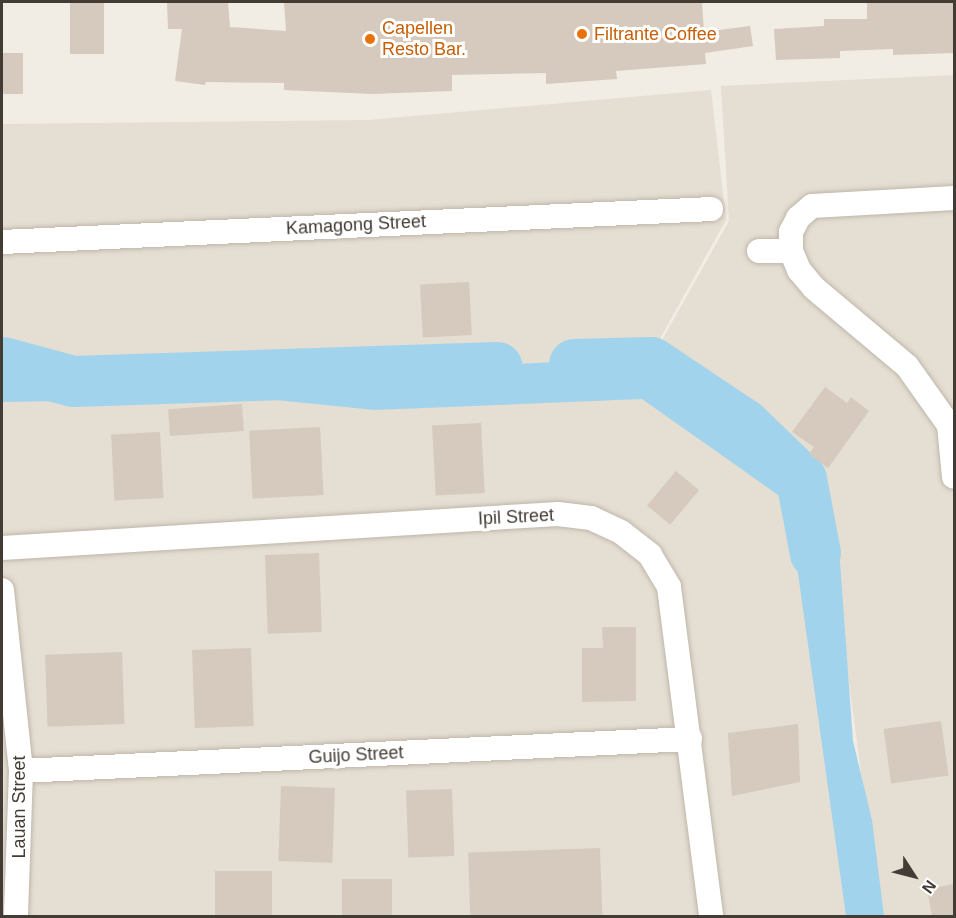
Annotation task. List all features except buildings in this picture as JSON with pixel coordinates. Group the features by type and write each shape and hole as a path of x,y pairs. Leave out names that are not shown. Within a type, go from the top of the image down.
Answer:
{"street":[{"path":"954,198 812,206 798,218 791,232 791,251 799,270 814,288 908,366 952,424 954,477"},
{"name":"Kamagong Street","path":"2,242 711,209"},
{"path":"759,251 791,251"},
{"name":"Ipil Street","path":"2,548 558,514 591,518 621,532 650,555 669,587 711,916"},
{"name":"Lauan Street","path":"2,590 21,771 16,916"},
{"name":"Guijo Street","path":"21,771 690,739"}],"shaded area":[{"path":"954,75 954,916 880,916 821,470 739,406 657,349 729,221 721,86"},
{"path":"711,90 726,220 633,387 792,493 848,916 2,916 2,124 368,120"}],"water":[{"path":"2,348 30,370 87,387 631,358 698,381 808,489 840,562 853,741 872,820 884,916 846,916 788,502 642,399 375,410 256,398 2,402"}],"waterway":[{"path":"2,362 73,381 497,367"},
{"path":"574,364 651,362 744,424 801,479 815,553"}],"place":[{"name":"Filtrante Coffee","path":"582,34"},
{"name":"Capellen Resto Bar.","path":"370,39"}]}
